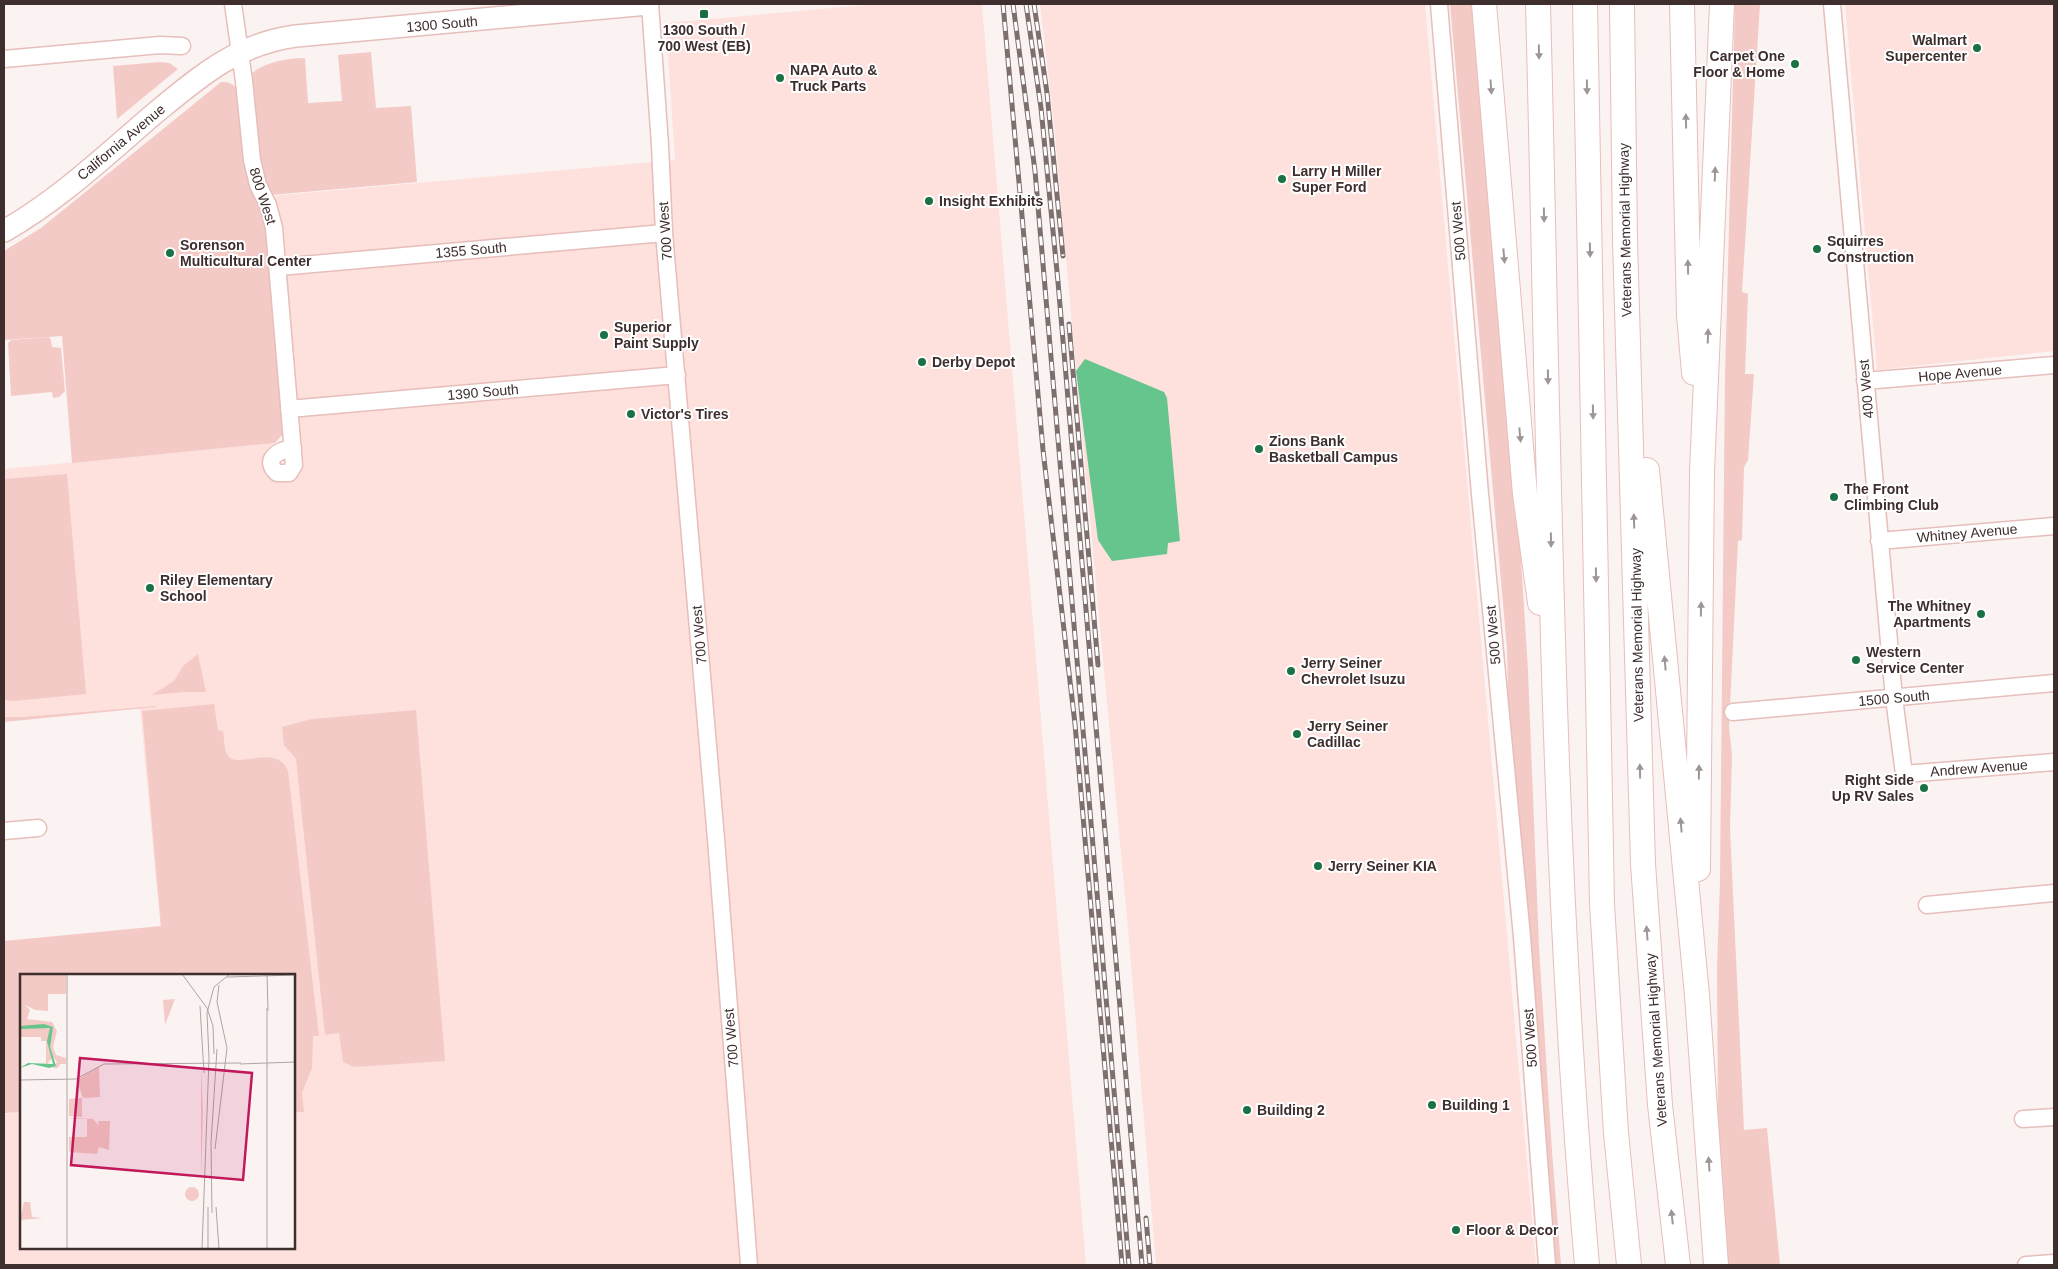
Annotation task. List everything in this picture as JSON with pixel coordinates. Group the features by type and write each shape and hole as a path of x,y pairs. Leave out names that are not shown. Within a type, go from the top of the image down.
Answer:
{"highway":[{"path":"1484,4 1526,494 1556,726"},
{"path":"1538,4 1556,726 1576,1137 1587,1265"},
{"path":"1585,4 1602,904 1616,1133 1629,1265"},
{"name":"Veterans Memorial Highway","path":"1622,4 1625,240 1642,864 1660,1105 1678,1265"},
{"path":"1682,4 1689,315 1702,472"},
{"path":"1697,995 1702,472 1722,4"},
{"path":"1625,240 1697,995 1716,1265"}],"main road":[{"name":"1300 South","path":"239,52 287,37 514,10 649,4"},
{"name":"California Avenue","path":"4,231 50,201 191,84 212,68 239,52"}],"street":[{"name":"800 West","path":"233,4 244,81 252,160 258,185 272,216 279,268 293,448"},
{"name":"700 West","path":"649,4 658,107 664,233 749,1265"},
{"name":"500 West","path":"1439,4 1479,484 1522,937 1547,1265"},
{"name":"400 West","path":"1832,4 1879,540 1894,698 1904,774"},
{"path":"4,59 160,46 182,46"},
{"name":"1355 South","path":"279,268 664,233"},
{"name":"Hope Avenue","path":"1865,382 2054,365"},
{"name":"1390 South","path":"289,409 677,375"},
{"name":"Whitney Avenue","path":"1879,540 2054,526"},
{"name":"1500 South","path":"1733,712 2054,683"},
{"name":"Andrew Avenue","path":"1904,774 2054,762"},
{"path":"4,831 38,828"},
{"path":"1927,905 2054,893"},
{"path":"2023,1119 2054,1117"},
{"path":"2026,1265 2054,1263"}],"shaded area":[{"path":"876,4 982,4 1086,1265 4,1265 4,1114 20,1112 20,1249 295,1249 295,974 165,974 140,708 4,721 4,469 275,443 269,447 263,457 263,470 274,482 288,482 299,470 282,229 271,196 675,160 666,23"},
{"path":"1040,4 1425,4 1536,1265 1156,1265 1129,940 1054,124"},
{"path":"1450,4 1471,4 1474,13 1517,495 1528,671 1539,947 1561,1265 1553,1265 1509,749 1507,649"},
{"path":"1735,4 1760,4 1742,292 1748,294 1745,374 1754,374 1748,460 1744,467 1742,540 1738,541 1729,727 1732,755 1730,829 1744,1130 1767,1128 1780,1265 1727,1265 1718,1121 1717,968 1720,880 1725,376"},
{"path":"1845,4 2054,4 2054,351 1877,370"},
{"path":"371,52 376,108 411,106 417,182 271,195 266,187 259,162 252,73 277,61 305,58 308,103 342,101 338,55"},
{"path":"169,63 178,69 117,119 113,66"},
{"path":"221,82 231,83 238,90 266,220 283,434 275,443 72,463 62,336 4,340 4,251 41,228"},
{"path":"49,337 52,347 61,348 65,391 59,397 53,398 52,392 11,396 8,343 11,340"},
{"path":"1085,359 1164,392 1167,398 1180,541 1168,543 1167,554 1112,561 1098,540 1076,371"},
{"path":"67,474 86,694 14,701 4,700 4,479"},
{"path":"198,654 206,692 152,695 174,681 183,666"},
{"path":"214,704 218,730 223,731 226,752 231,759 275,758 282,762 288,771 319,1036 313,1036 312,1068 302,1093 304,1112 295,1112 295,974 20,974 20,1112 4,1113 4,941 161,926 142,711"},
{"path":"156,707 4,722 4,717"},
{"path":"416,710 445,1061 354,1067 343,1062 339,1033 325,1035 296,759 284,745 282,727 312,719"}],"railway":[{"path":"1003,4 1043,450 1075,724 1122,1265"},
{"path":"1013,4 1035,171 1129,1265"},
{"path":"1026,4 1041,108 1058,282 1142,1265"},
{"path":"1034,4 1047,93 1063,256"},
{"path":"1069,324 1098,665"},
{"path":"1146,1218 1150,1265"}],"place":[{"name":"1300 South / 700 West (EB)","path":"704,14"},
{"name":"Walmart Supercenter","path":"1977,48"},
{"name":"Carpet One Floor & Home","path":"1795,64"},
{"name":"NAPA Auto & Truck Parts","path":"780,78"},
{"name":"Larry H Miller Super Ford","path":"1282,179"},
{"name":"Insight Exhibits","path":"929,201"},
{"name":"Squirres Construction","path":"1817,249"},
{"name":"Sorenson Multicultural Center","path":"170,253"},
{"name":"Superior Paint Supply","path":"604,335"},
{"name":"Derby Depot","path":"922,362"},
{"name":"Victor's Tires","path":"631,414"},
{"name":"Zions Bank Basketball Campus","path":"1259,449"},
{"name":"The Front Climbing Club","path":"1834,497"},
{"name":"Riley Elementary School","path":"150,588"},
{"name":"The Whitney Apartments","path":"1981,614"},
{"name":"Western Service Center","path":"1856,660"},
{"name":"Jerry Seiner Chevrolet Isuzu","path":"1291,671"},
{"name":"Jerry Seiner Cadillac","path":"1297,734"},
{"name":"Right Side Up RV Sales","path":"1924,788"},
{"name":"Jerry Seiner KIA","path":"1318,866"},
{"name":"Building 1","path":"1432,1105"},
{"name":"Building 2","path":"1247,1110"},
{"name":"Floor & Decor","path":"1456,1230"}]}
